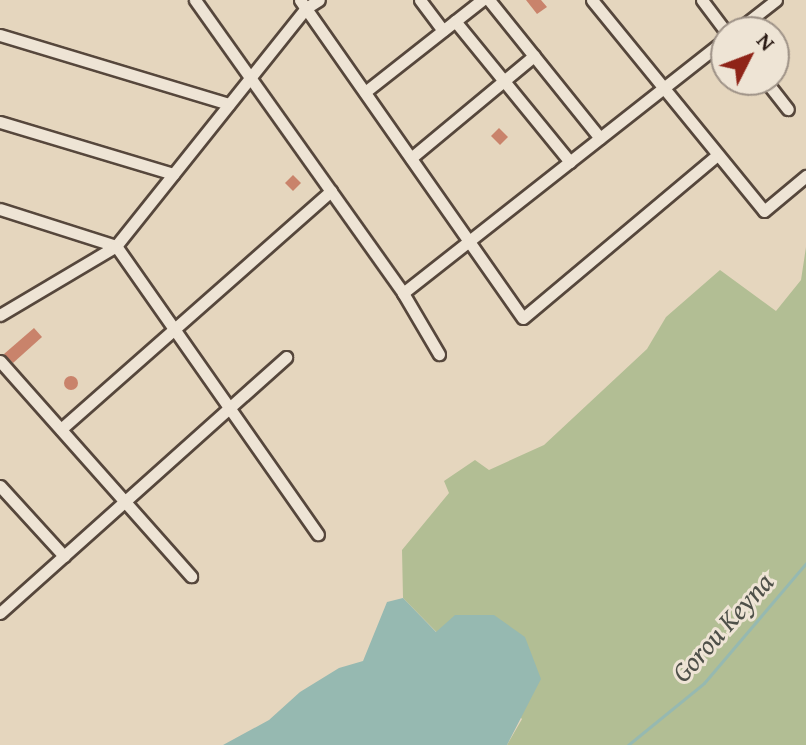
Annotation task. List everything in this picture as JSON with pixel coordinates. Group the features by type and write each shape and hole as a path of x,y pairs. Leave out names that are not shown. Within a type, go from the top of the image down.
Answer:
{"street":[{"path":"194,0 403,293 439,354"},
{"path":"0,315 116,246 250,78 303,4 319,0"},
{"path":"420,0 443,30"},
{"path":"365,92 482,0"},
{"path":"489,0 600,138"},
{"path":"592,0 764,211 806,176"},
{"path":"756,16 776,0"},
{"path":"303,4 523,318 717,155"},
{"path":"455,21 570,162"},
{"path":"0,35 229,104"},
{"path":"403,293 710,52"},
{"path":"411,158 534,56"},
{"path":"778,96 788,109"},
{"path":"0,122 173,174"},
{"path":"61,429 331,191"},
{"path":"0,209 116,246 318,534"},
{"path":"0,613 286,357"},
{"path":"0,361 191,576"},
{"path":"3,494 64,556"}],"green space":[{"path":"806,247 806,745 507,745 522,719 403,598 402,550 449,493 444,481 475,460 489,470 544,445 647,349 666,317 720,270 776,311 801,280"}],"water":[{"path":"403,598 436,632 455,615 494,615 525,637 541,679 507,745 223,745 269,720 300,692 339,668 363,661 387,602"}],"building":[{"path":"526,0 541,0 547,7 537,14"},
{"path":"499,128 508,137 500,145 491,136"},
{"path":"293,175 301,183 293,191 285,183"},
{"path":"34,328 42,337 13,363 4,354"},
{"path":"71,376 78,383 71,390 64,383"}],"waterway":[{"name":"Gorou Keyna","path":"628,745 704,683 806,563"}]}
